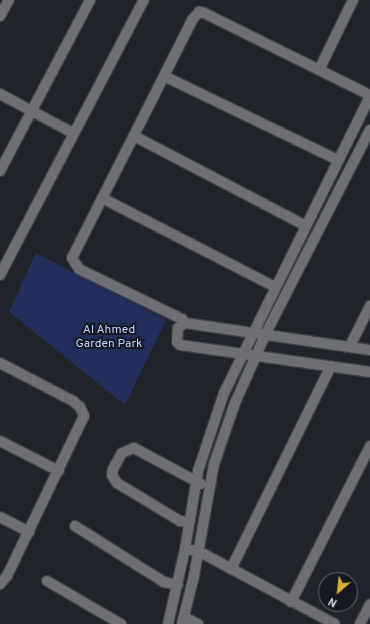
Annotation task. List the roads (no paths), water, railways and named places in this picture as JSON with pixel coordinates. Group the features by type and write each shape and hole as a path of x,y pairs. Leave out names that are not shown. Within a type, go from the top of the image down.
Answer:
{"street":[{"path":"0,16 8,0"},
{"path":"0,171 90,0"},
{"path":"0,275 144,0"},
{"path":"319,70 351,1"},
{"path":"168,624 185,550 196,483 214,418 252,331 369,101 319,70 199,12 164,76 72,258 74,264 182,319 185,323 252,331 266,333 370,350"},
{"path":"164,76 338,160"},
{"path":"0,94 74,133"},
{"path":"198,624 183,621 214,464 255,356 370,130"},
{"path":"134,136 306,226"},
{"path":"102,198 275,287"},
{"path":"350,346 370,306"},
{"path":"185,323 178,328 177,342 180,345 370,372"},
{"path":"0,363 80,406 84,416 81,426 29,532 7,576 0,584"},
{"path":"230,569 331,366"},
{"path":"0,440 59,471"},
{"path":"291,602 370,446"},
{"path":"189,522 180,521 117,483 112,475 113,469 122,453 134,448 196,483 209,486"},
{"path":"0,517 29,532"},
{"path":"76,526 164,582 178,585"},
{"path":"185,550 198,551 291,602 335,624"},
{"path":"47,581 121,624"},
{"path":"360,624 370,604"}],"park label":[{"name":"Al Ahmed Garden Park","path":"109,338"}]}
